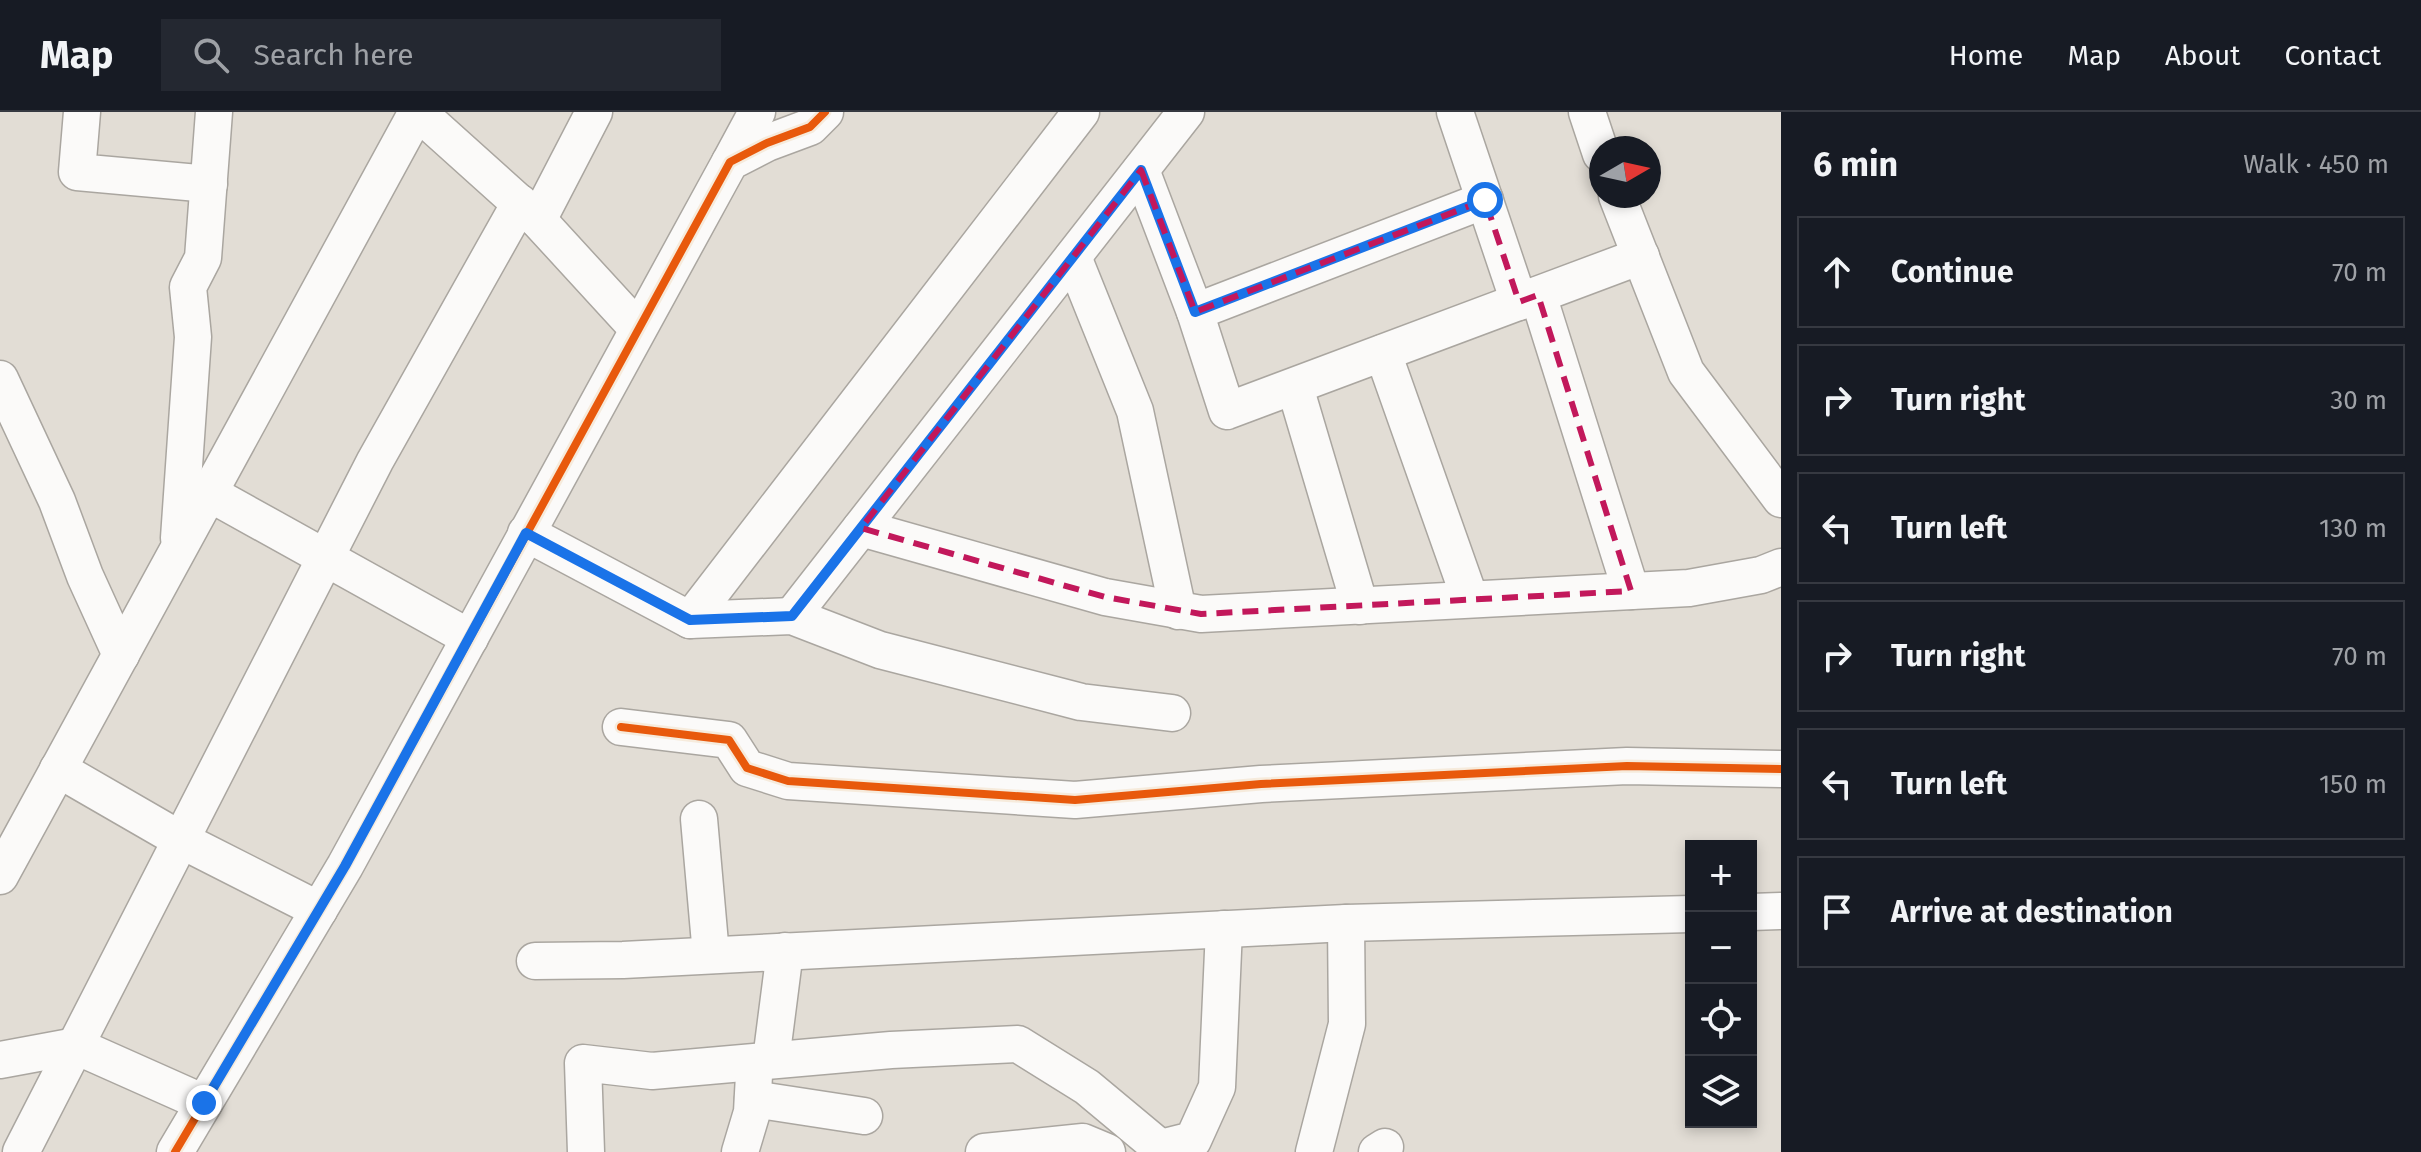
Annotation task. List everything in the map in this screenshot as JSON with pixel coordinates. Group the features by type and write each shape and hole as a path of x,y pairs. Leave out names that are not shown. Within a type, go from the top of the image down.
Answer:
{"street":[{"path":"82,112 77,172 209,184"},
{"path":"179,548 193,337 188,287 203,258 214,112"},
{"path":"0,876 11,828 58,769 418,112 529,211 638,329"},
{"path":"21,1152 375,461 529,211 594,112"},
{"path":"175,1152 319,910 757,112"},
{"path":"730,162 767,143 810,127 825,112"},
{"path":"690,620 1081,112"},
{"path":"792,616 1186,112"},
{"path":"1455,112 1485,200 1528,298 1631,591"},
{"path":"1587,112 1595,136"},
{"path":"1141,170 1195,312 1227,411 1641,256"},
{"path":"1195,312 1485,200"},
{"path":"1622,208 1686,372 1781,499"},
{"path":"1073,257 1135,411 1178,611"},
{"path":"1383,353 1470,599"},
{"path":"1295,387 1360,606"},
{"path":"2,390 57,501 85,576 121,655"},
{"path":"209,493 470,638"},
{"path":"861,528 1105,597 1201,614 1689,588 1761,575 1781,567"},
{"path":"526,533 690,620 792,616 880,650 1081,702 1172,713"},
{"path":"621,727 729,740 747,768 788,781 1075,800 1261,784 1611,766 1781,769"},
{"path":"58,769 181,840 319,910"},
{"path":"699,819 711,955"},
{"path":"1757,912 1781,911"},
{"path":"535,961 1346,923 1685,914"},
{"path":"1314,1152 1347,1024 1346,923"},
{"path":"586,1152 583,1063 652,1071 891,1050 1018,1044 1087,1087 1161,1151 1193,1140 1217,1087 1224,929"},
{"path":"740,1152 752,1112 785,951"},
{"path":"0,1060 76,1046 204,1103"},
{"path":"753,1099 864,1116"},
{"path":"990,1151 1083,1142 1107,1152"}],"highlighted area":[{"path":"1141,170 1195,312 1485,200 1519,302 1538,295 1631,591 1201,614 1105,597 861,528"}],"cycle path":[{"path":"175,1152 345,866 730,162 767,143 810,127 825,112"},
{"path":"621,727 729,740 747,768 788,781 1075,800 1261,784 1627,766 1781,769"}],"route":[{"path":"204,1103 345,866 526,533 690,620 792,616 1141,170 1195,312 1485,200"}]}
